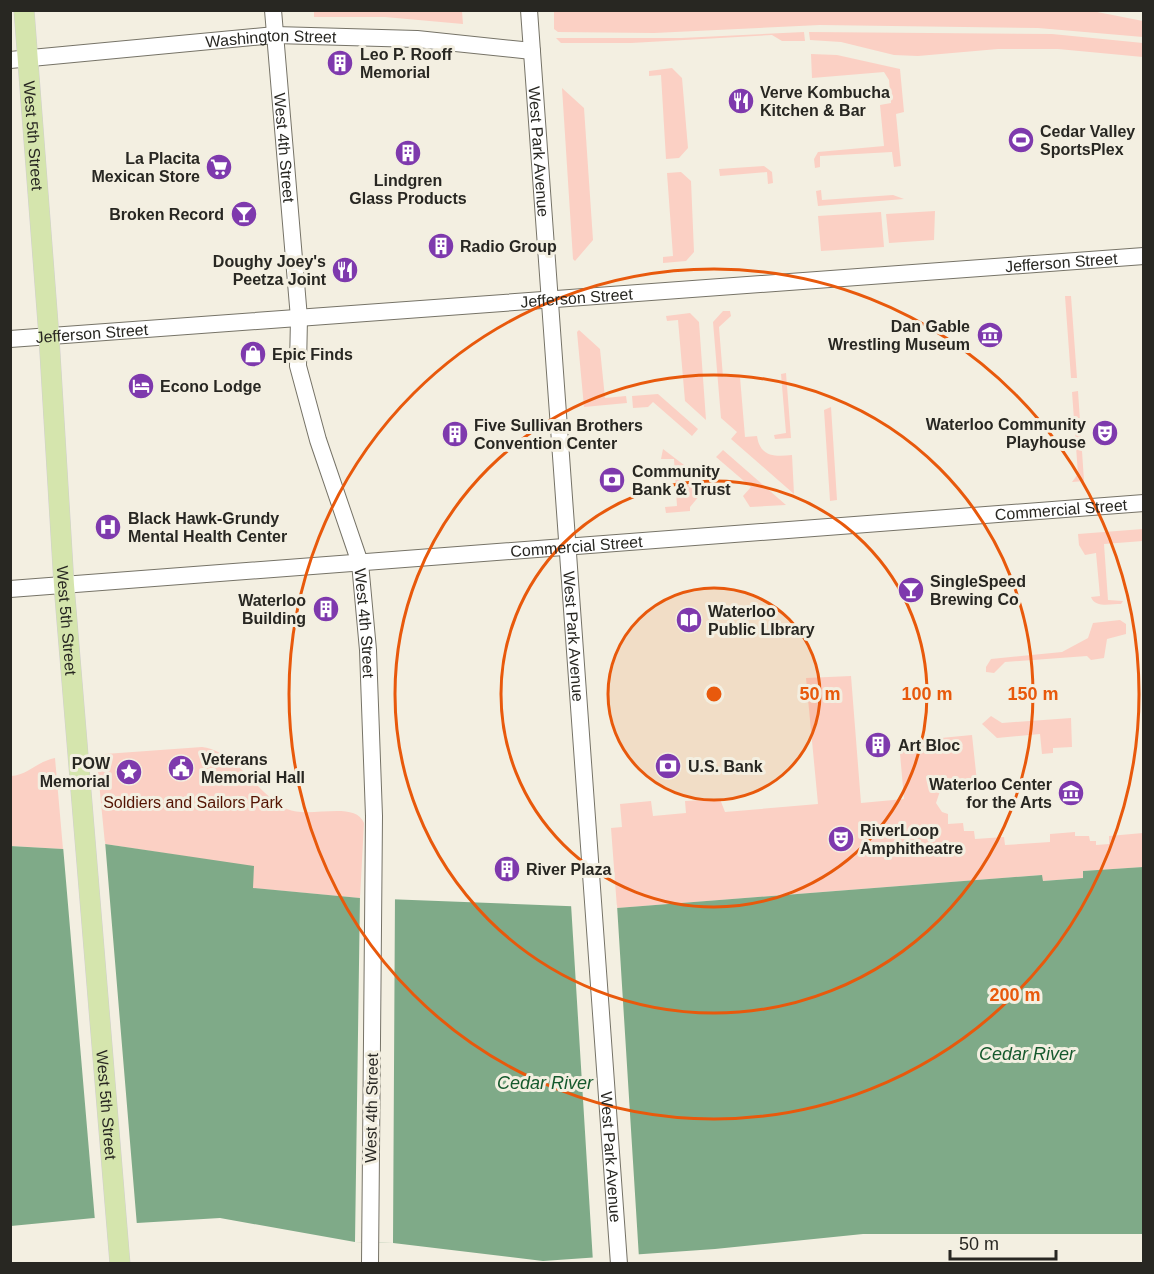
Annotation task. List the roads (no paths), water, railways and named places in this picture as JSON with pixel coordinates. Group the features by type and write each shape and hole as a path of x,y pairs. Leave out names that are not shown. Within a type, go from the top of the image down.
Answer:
{"main road":[{"name":"West 5th Street","path":"24,10 19,60 50,337 64,585 120,1263"}],"street":[{"name":"West 4th Street","path":"273,10 299,318 298,366 307,404 360,563 368,650 374,868 370,1263"},
{"name":"West Park Avenue","path":"529,10 619,1263"},
{"name":"Washington Street","path":"19,60 275,35 417,39 532,51"},
{"name":"Jefferson Street","path":"10,339 1143,256"},
{"name":"Commercial Street","path":"10,589 1143,503"}],"water":[{"name":"Cedar River","path":"105,844 254,866 253,888 360,898 617,908 1042,875 1043,881 1083,878 1083,871 1143,867 1143,1234 863,1234 715,1249 543,1261 393,1243 355,1242 220,1218 137,1223 94,1218 11,1226 10,846 63,849"}],"place":[{"name":"Leo P. Rooff Memorial","path":"340,63"},
{"name":"Verve Kombucha Kitchen & Bar","path":"741,101"},
{"name":"Cedar Valley SportsPlex","path":"1021,140"},
{"name":"Lindgren Glass Products","path":"408,153"},
{"name":"La Placita Mexican Store","path":"219,167"},
{"name":"Broken Record","path":"244,214"},
{"name":"Radio Group","path":"441,246"},
{"name":"Doughy Joey's Peetza Joint","path":"345,270"},
{"name":"Dan Gable Wrestling Museum","path":"990,335"},
{"name":"Epic Finds","path":"253,354"},
{"name":"Econo Lodge","path":"141,386"},
{"name":"Waterloo Community Playhouse","path":"1105,433"},
{"name":"Five Sullivan Brothers Convention Center","path":"455,434"},
{"name":"Community Bank & Trust","path":"612,480"},
{"name":"Black Hawk-Grundy Mental Health Center","path":"108,527"},
{"name":"SingleSpeed Brewing Co","path":"911,590"},
{"name":"Waterloo Building","path":"326,609"},
{"name":"Waterloo Public LIbrary","path":"689,620"},
{"name":"Art Bloc","path":"878,745"},
{"name":"U.S. Bank","path":"668,766"},
{"name":"Veterans Memorial Hall","path":"181,768"},
{"name":"POW Memorial","path":"129,772"},
{"name":"Waterloo Center for the Arts","path":"1071,793"},
{"name":"RiverLoop Amphitheatre","path":"841,839"},
{"name":"River Plaza","path":"507,869"}],"park label":[{"name":"Soldiers and Sailors Park","path":"193,802"}]}
